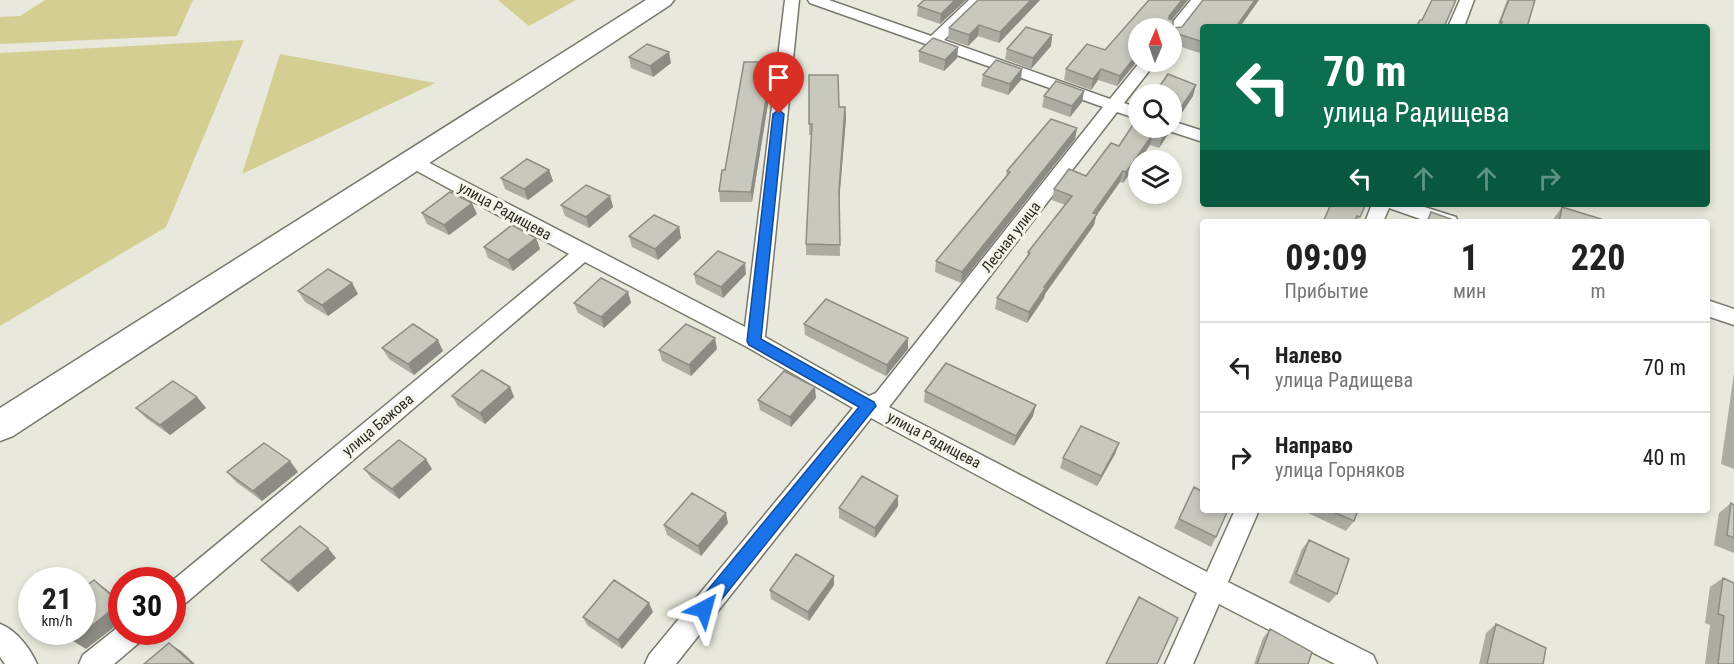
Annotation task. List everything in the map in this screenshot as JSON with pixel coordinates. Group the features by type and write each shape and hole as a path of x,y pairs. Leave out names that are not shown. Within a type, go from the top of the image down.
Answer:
{"highway":[{"path":"0,426 662,0"}],"street":[{"path":"754,341 792,0"},
{"path":"815,0 1128,110"},
{"path":"935,41 978,0"},
{"path":"1182,20 1198,0"},
{"path":"1457,24 1467,0"},
{"name":"Лесная улица","path":"659,664 868,406 884,399 1141,72"},
{"path":"1182,130 1200,136"},
{"name":"улица Радищева","path":"412,160 583,253 754,341 868,406 1213,588 1364,664"},
{"path":"1404,207 1440,219"},
{"name":"улица Бажова","path":"186,586 583,253"},
{"path":"1710,309 1734,317"},
{"path":"1179,664 1246,513"},
{"path":"0,637 23,664"},
{"path":"93,664 116,645"}],"shaded area":[{"path":"45,0 193,0 177,36 0,44 0,17 20,16"},
{"path":"498,0 576,0 529,26"},
{"path":"244,40 166,227 0,326 0,53"},
{"path":"280,54 435,83 242,174"}],"building":[{"path":"924,0 955,0 941,14 918,6"},
{"path":"978,0 1031,0 1000,32 979,25 969,35 949,28"},
{"path":"1149,0 1182,0 1169,18 1133,18"},
{"path":"1203,0 1255,0 1238,24 1200,24 1200,41 1182,35 1182,27"},
{"path":"1432,0 1456,0 1445,24 1418,24"},
{"path":"1509,0 1535,0 1528,24 1502,24 1500,22"},
{"path":"1128,24 1128,66 1120,76 1101,69 1093,79 1066,69 1087,44 1105,50"},
{"path":"1026,27 1052,35 1033,58 1007,49"},
{"path":"933,38 958,47 945,60 919,51"},
{"path":"647,44 669,52 650,66 629,57"},
{"path":"996,60 1022,69 1010,84 983,75"},
{"path":"744,62 772,62 751,192 719,191 722,170 725,170"},
{"path":"1168,74 1196,85 1182,106 1182,84 1161,84"},
{"path":"809,75 838,75 839,107 845,107 839,191 840,245 806,244 812,124 809,124"},
{"path":"1056,81 1084,91 1072,106 1044,96"},
{"path":"1051,119 1077,128 962,272 936,261 1010,172 1007,171"},
{"path":"1128,132 1128,138 1150,138 1142,150 1128,150 1128,169 1126,172 1123,171 1093,213 1097,214 1044,287 1046,287 1029,312 997,298 1030,253 1028,252 1072,196 1054,189 1069,169 1086,176 1111,143 1119,146"},
{"path":"527,159 549,170 524,189 501,178"},
{"path":"586,185 610,196 586,217 561,205"},
{"path":"450,192 472,203 444,225 422,213"},
{"path":"1330,207 1365,207 1360,217 1357,216 1356,219 1324,219"},
{"path":"1562,207 1601,219 1560,219"},
{"path":"1431,212 1451,219 1428,219"},
{"path":"654,215 679,227 655,249 629,236"},
{"path":"512,225 536,238 508,260 484,247"},
{"path":"718,251 745,263 721,287 694,274"},
{"path":"328,269 352,283 322,305 298,291"},
{"path":"601,278 628,292 601,317 574,303"},
{"path":"826,299 908,338 887,365 804,324"},
{"path":"413,324 438,340 408,364 382,348"},
{"path":"686,324 715,338 689,365 659,350"},
{"path":"946,363 1036,405 1016,436 925,391"},
{"path":"482,370 510,387 480,413 452,396"},
{"path":"784,371 815,387 790,417 758,400"},
{"path":"173,381 197,397 160,425 136,408"},
{"path":"1081,426 1119,443 1101,476 1063,458"},
{"path":"399,440 426,459 392,489 364,469"},
{"path":"264,443 290,461 253,491 227,472"},
{"path":"862,476 898,496 875,528 839,508"},
{"path":"1194,487 1200,490 1200,513 1227,513 1216,537 1179,519"},
{"path":"692,493 726,513 698,546 664,525"},
{"path":"1731,503 1734,505 1734,538 1727,535"},
{"path":"1336,513 1357,513 1354,521"},
{"path":"300,526 328,548 289,582 261,560"},
{"path":"1309,540 1349,559 1337,594 1296,574"},
{"path":"796,554 834,576 808,612 770,590"},
{"path":"1723,578 1734,583 1734,664 1718,664 1724,616 1718,614"},
{"path":"614,580 649,603 618,640 583,617"},
{"path":"96,582 108,592 108,613 96,622"},
{"path":"1139,597 1178,618 1157,664 1106,664"},
{"path":"1496,624 1546,648 1543,664 1487,664"},
{"path":"1270,629 1312,652 1308,664 1257,664"},
{"path":"167,645 171,645 193,664 144,664"}],"route":[{"path":"704,609 868,406 754,341 779,114"}]}
